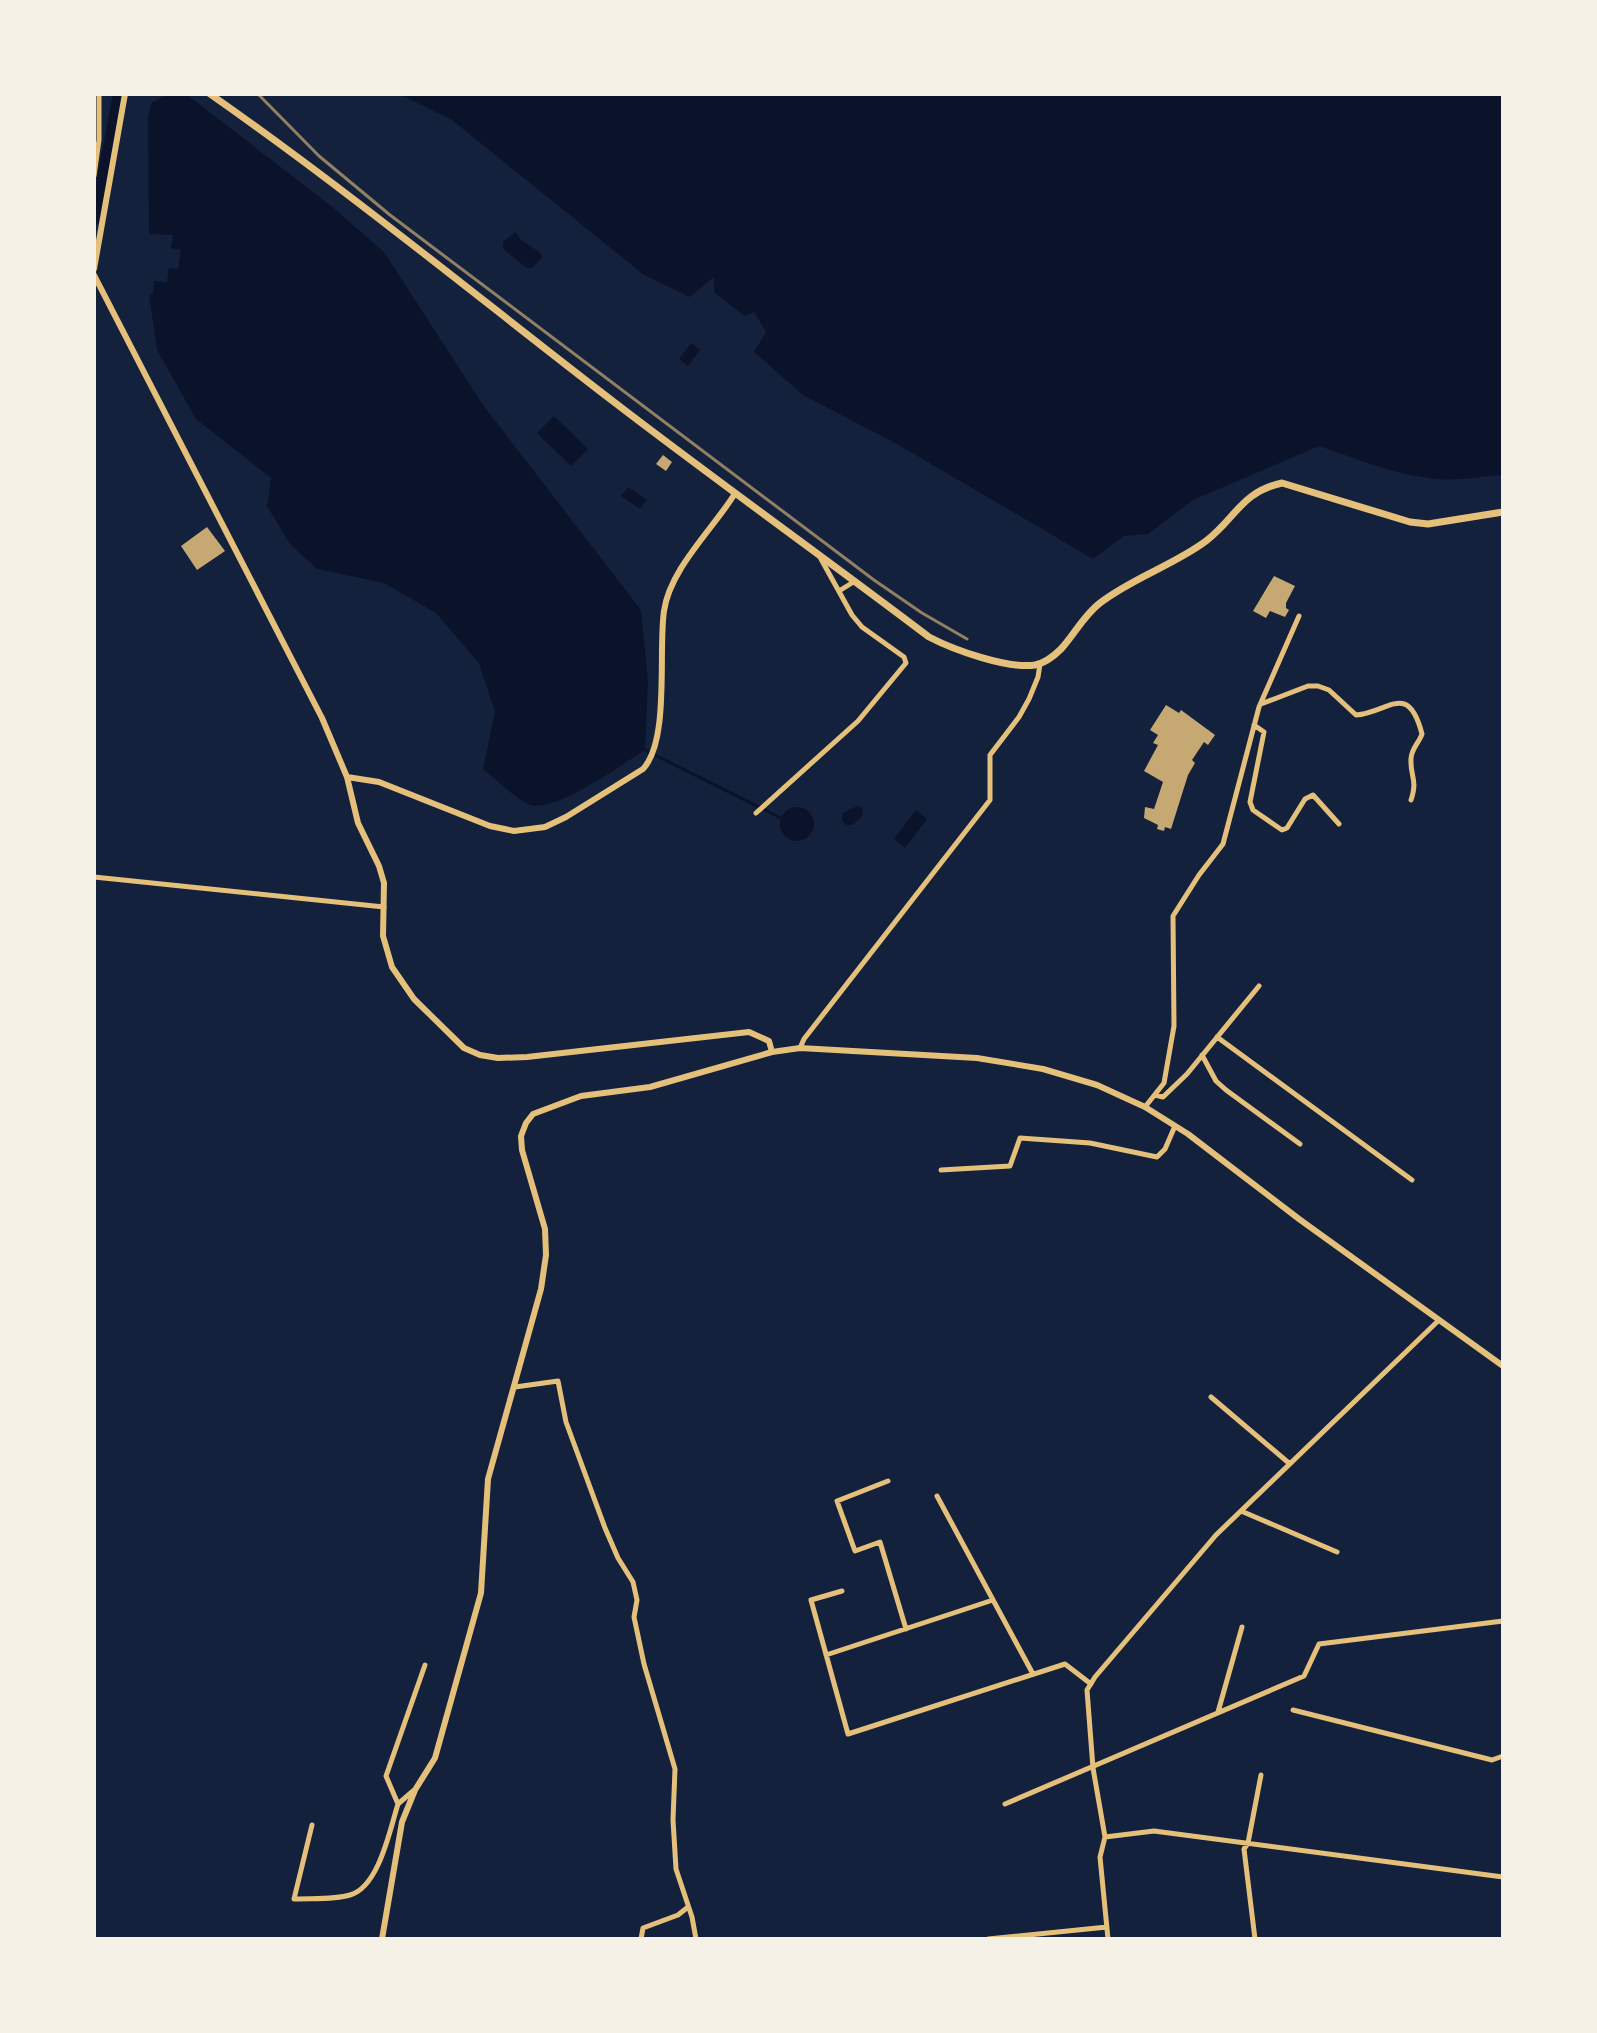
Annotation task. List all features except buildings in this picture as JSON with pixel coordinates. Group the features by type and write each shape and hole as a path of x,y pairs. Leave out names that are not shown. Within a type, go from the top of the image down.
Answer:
{"main road":[{"path":"210,94 321,175 734,495 818,553 929,637 948,647 1002,661 1040,664 1059,652 1102,601 1207,540 1243,501 1267,486 1282,483 1410,522 1428,524 1503,512"}],"street":[{"path":"94,176 99,140 99,94"},
{"path":"94,269 125,94"},
{"path":"94,275 309,693 347,777 358,823 382,874 385,951 401,984 448,1035 464,1048 480,1055 498,1058 559,1055 749,1032 769,1041 772,1052"},
{"path":"347,777 379,782 490,826 514,831 545,827 566,817 643,769 650,762 659,721 664,609 672,585 734,495"},
{"path":"757,812 858,721 906,663 904,657 862,627 852,615 818,553"},
{"path":"839,591 855,581"},
{"path":"1145,1107 1164,1083 1174,1026 1173,916 1223,844 1261,704 1299,616"},
{"path":"800,1048 990,800 990,755 1029,699 1040,664"},
{"path":"1261,704 1308,686 1329,690 1356,715 1387,704 1405,704 1412,710 1422,734 1410,759 1415,780 1411,800"},
{"path":"1254,725 1264,732 1250,802 1253,810 1282,830 1287,828 1305,799 1313,795 1339,824"},
{"path":"94,877 384,907"},
{"path":"1155,1095 1163,1097 1259,986"},
{"path":"1217,1037 1412,1180"},
{"path":"382,1939 402,1822 415,1790 435,1758 481,1593 488,1479 541,1289 546,1255 545,1229 522,1150 521,1136 533,1114 581,1096 650,1087 772,1052 800,1048 977,1058 1043,1069 1097,1085 1145,1107 1175,1126 1503,1366"},
{"path":"1202,1055 1216,1081 1300,1144"},
{"path":"941,1170 1010,1166 1020,1138 1090,1143 1157,1157 1165,1149 1175,1126"},
{"path":"1108,1939 1100,1857 1105,1837 1093,1768 1087,1690 1216,1535 1439,1320"},
{"path":"515,1387 558,1381 566,1422 600,1515 618,1558 633,1582 637,1600 634,1617 644,1664 675,1769 673,1820 676,1869 696,1939"},
{"path":"1211,1397 1290,1464"},
{"path":"888,1481 837,1501 855,1551 880,1542 906,1629"},
{"path":"937,1496 1033,1674"},
{"path":"1241,1511 1337,1552"},
{"path":"842,1591 811,1600 848,1734 1065,1664 1091,1684"},
{"path":"826,1655 993,1600"},
{"path":"1005,1804 1304,1676 1319,1644 1503,1621"},
{"path":"1218,1713 1242,1627"},
{"path":"398,1804 386,1776 425,1665"},
{"path":"1293,1710 1492,1760 1503,1756"},
{"path":"1255,1939 1244,1849 1248,1843 1261,1775"},
{"path":"312,1825 294,1899 352,1895 366,1885 375,1873 398,1804 415,1790"},
{"path":"1105,1837 1154,1831 1503,1877"},
{"path":"641,1939 643,1928 678,1915 688,1907"},
{"path":"988,1939 1107,1927"}],"water":[{"path":"169,94 186,94 330,205 384,252 483,405 641,610 648,681 645,750 587,787 553,803 539,806 516,797 483,769 495,712 479,663 436,613 384,583 317,569 290,544 267,506 271,478 196,419 157,350 149,295 153,293 154,281 167,282 169,268 178,269 181,250 171,248 173,235 149,234 148,119 151,103"},
{"path":"399,94 1503,94 1503,475 1456,479 1414,476 1319,446 1193,500 1148,534 1124,536 1093,559 897,444 803,395 754,352 766,332 754,312 744,316 714,292 714,277 690,297 644,275 452,120"},
{"path":"515,232 521,240 541,253 542,258 532,268 527,268 503,249 503,242"},
{"path":"691,343 700,350 688,366 679,359"},
{"path":"554,416 588,449 571,466 537,433"},
{"path":"628,487 647,500 640,509 621,496"},
{"path":"857,806 862,808 863,815 853,825 846,825 842,820 843,813"},
{"path":"797,807 809,812 814,824 809,836 797,841 785,836 780,824 785,812"},
{"path":"916,810 927,819 905,848 894,839"}],"waterway":[{"path":"94,221 118,94"},
{"path":"645,750 781,818"}],"railway":[{"path":"258,94 319,156 390,215 874,580 967,639"}]}
